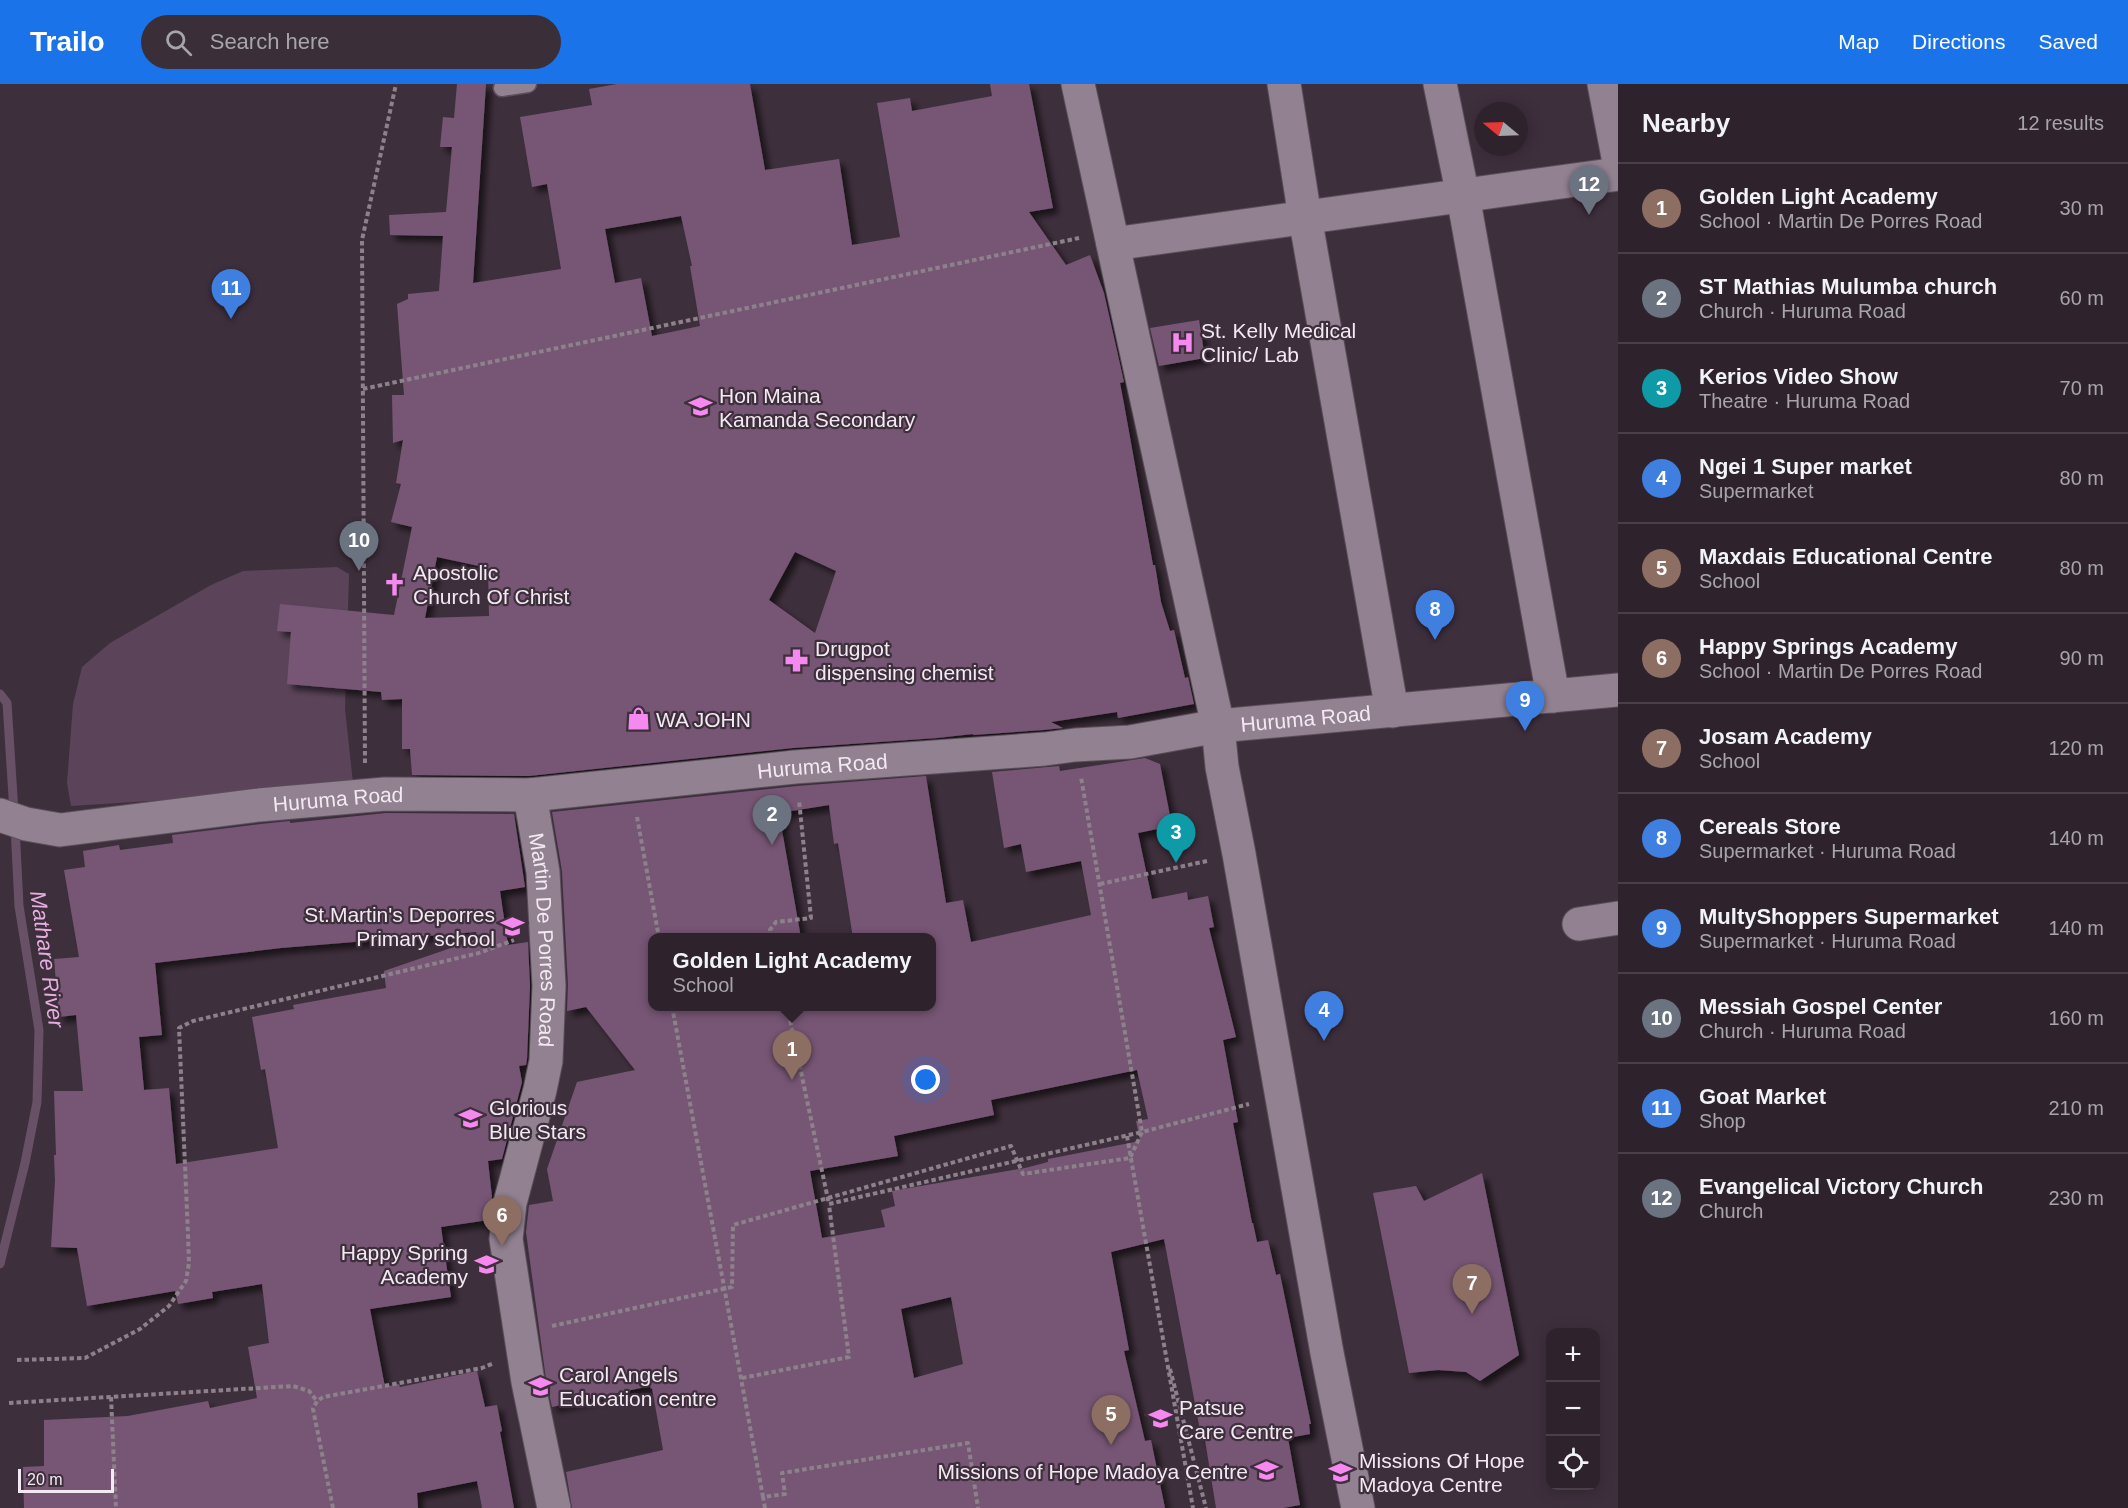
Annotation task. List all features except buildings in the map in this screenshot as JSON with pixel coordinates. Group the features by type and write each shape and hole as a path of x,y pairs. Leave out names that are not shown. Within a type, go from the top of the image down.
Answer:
{"street":[{"path":"1078,84 1218,726 1222,766 1327,1353 1358,1508"},
{"path":"1284,84 1305,217 1392,711"},
{"path":"1440,84 1463,196 1553,696"},
{"path":"1604,84 1618,157"},
{"path":"1112,237 1305,217 1618,174"},
{"name":"Huruma Road","path":"13,820 60,830 259,805 374,796 530,795 795,767 1045,749 1075,744 1130,742 1218,726 1618,690"},
{"name":"Martin De Porres Road","path":"530,795 543,872 549,986 546,1061 510,1203 506,1239 520,1333 555,1508"},
{"path":"1579,924 1618,918"}],"lane":[{"path":"502,88 528,84"}],"path":[{"path":"374,796 365,772 362,240 396,84"},
{"path":"363,389 1112,237"},
{"path":"1075,744 1142,1132 1130,1158"},
{"path":"771,933 770,930 776,922 810,918 795,767"},
{"path":"630,783 658,933"},
{"path":"1100,884 1239,854"},
{"path":"17,1359 85,1358 140,1329 169,1306 186,1281 189,1263 179,1028 193,1021 478,953 513,940 520,935"},
{"path":"673,1011 765,1508"},
{"path":"742,1378 849,1357 829,1204 788,1011"},
{"path":"829,1204 1126,1136 1282,1096"},
{"path":"1126,1136 1193,1508"},
{"path":"520,1333 732,1287 733,1225 827,1198 1011,1146 1023,1174 1130,1158"},
{"path":"1162,1337 1206,1508"},
{"path":"333,1508 313,1409 317,1401 323,1397 482,1368 495,1362"},
{"path":"9,1403 293,1386 309,1391 317,1401"},
{"path":"111,1397 116,1508"},
{"path":"763,1497 784,1494 782,1473 968,1443 978,1508"}],"shaded area":[{"path":"337,567 349,574 345,709 353,783 276,793 71,806 67,783 73,704 82,667 110,643 211,585 243,571"}],"waterway":[{"name":"Mathare River","path":"0,694 7,703 14,812"},
{"name":"Mathare River","path":"0,1264 25,1163 37,1102 39,1030 19,906 15,826"}],"place":[{"name":"Evangelical Victory Church","path":"1589,215"},
{"name":"Goat Market","path":"231,319"},
{"name":"St. Kelly Medical Clinic/ Lab","path":"1183,342"},
{"name":"Hon Maina Kamanda Secondary","path":"701,407"},
{"name":"Messiah Gospel Center","path":"359,571"},
{"name":"Apostolic Church Of Christ","path":"395,584"},
{"name":"Cereals Store","path":"1435,640"},
{"name":"Drugpot dispensing chemist","path":"797,660"},
{"name":"WA JOHN","path":"638,719"},
{"name":"MultyShoppers Supermarket","path":"1525,731"},
{"name":"ST Mathias Mulumba church","path":"772,845"},
{"name":"Kerios Video Show","path":"1176,863"},
{"name":"St.Martin's Deporres Primary school","path":"513,926"},
{"name":"Ngei 1 Super market","path":"1324,1041"},
{"name":"Golden Light Academy","path":"792,1080"},
{"name":"Glorious Blue Stars","path":"471,1119"},
{"name":"Happy Springs Academy","path":"502,1246"},
{"name":"Happy Spring Academy","path":"486,1264"},
{"name":"Josam Academy","path":"1472,1314"},
{"name":"Carol Angels Education centre","path":"541,1386"},
{"name":"Patsue Care Centre","path":"1161,1419"},
{"name":"Maxdais Educational Centre","path":"1111,1445"},
{"name":"Missions of Hope Madoya Centre","path":"1266,1471"},
{"name":"Missions Of Hope Madoya Centre","path":"1341,1472"}]}
